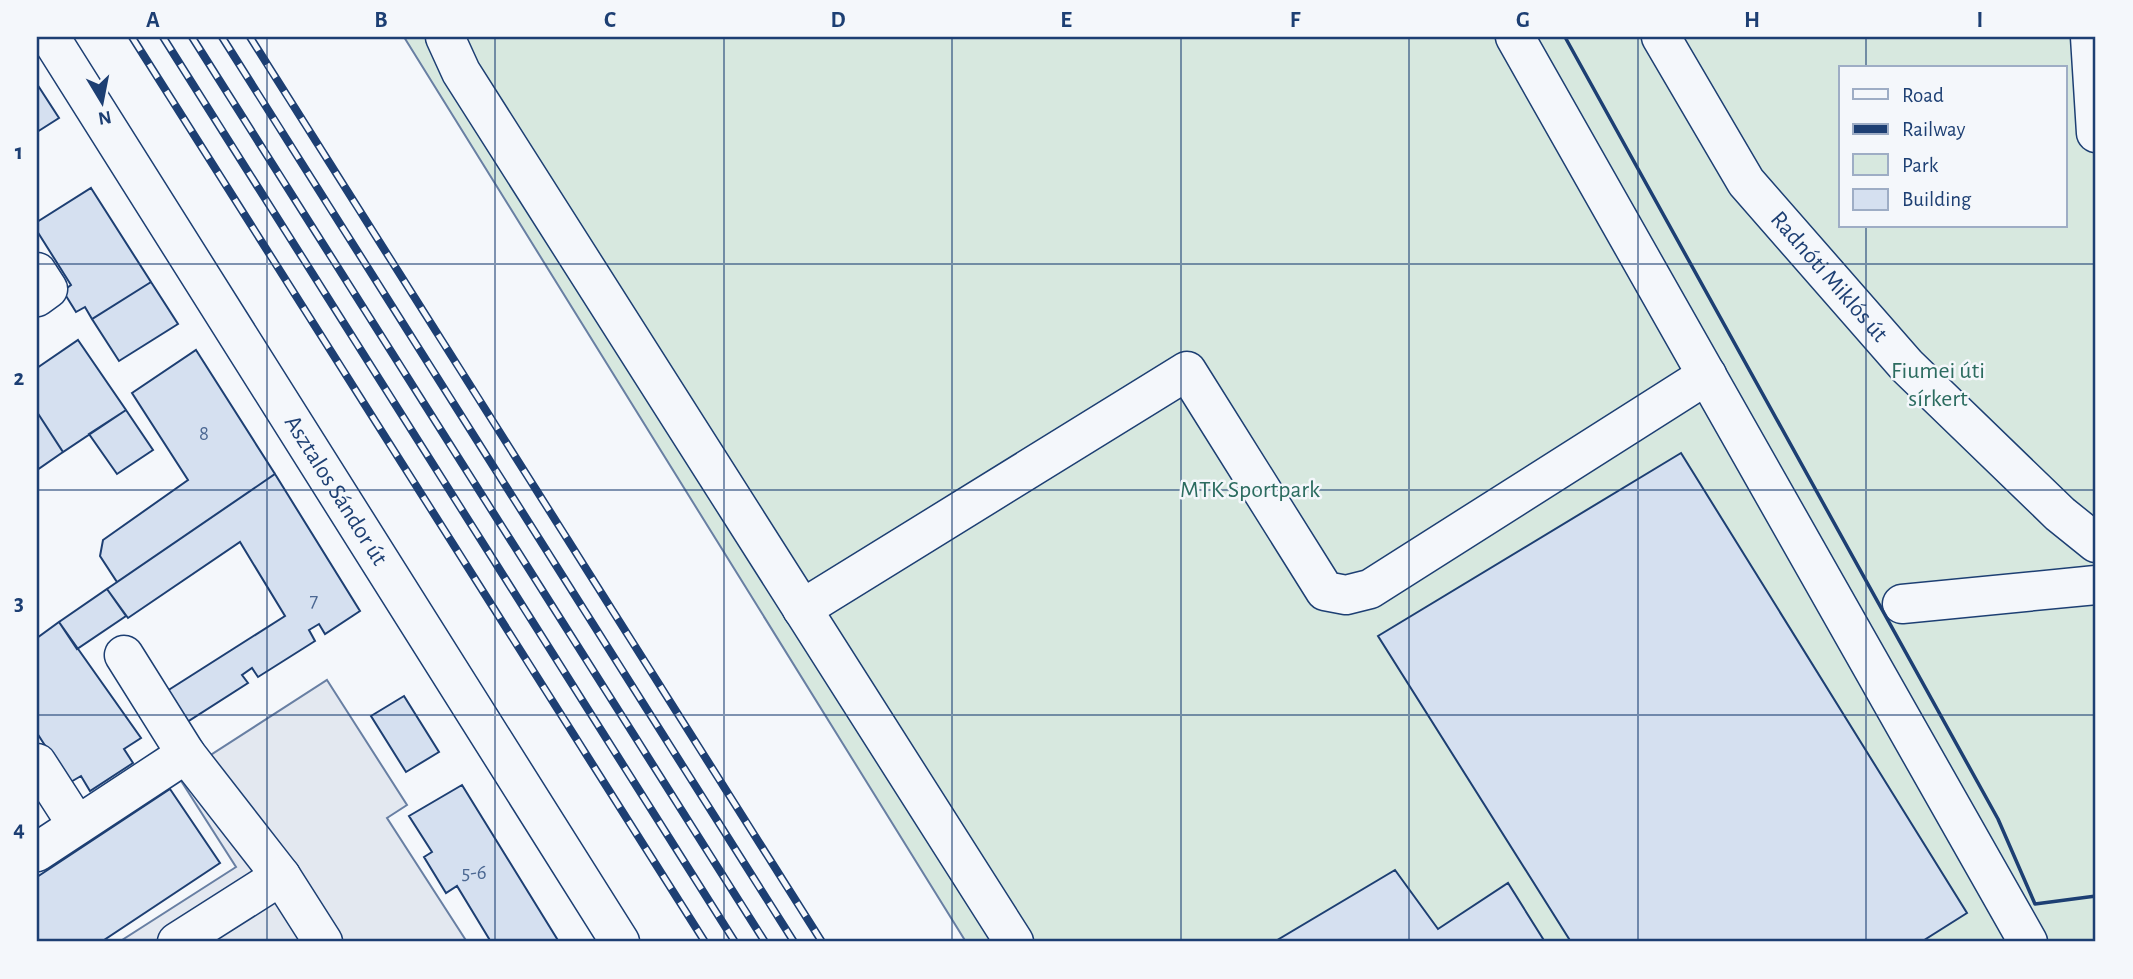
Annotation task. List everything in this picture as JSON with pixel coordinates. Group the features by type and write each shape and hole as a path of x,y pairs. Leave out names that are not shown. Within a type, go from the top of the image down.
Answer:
{"street":[{"name":"Asztalos Sándor út","path":"50,37 620,942"},
{"path":"445,37 461,72 1014,942"},
{"path":"1515,37 2028,942"},
{"name":"Radnóti Miklós út","path":"1661,37 1746,182 1907,366 2060,514 2096,543"},
{"path":"2090,37 2096,133"},
{"path":"37,272 48,289 37,297"},
{"path":"802,609 1187,371 1325,591 1346,595 1370,589 1707,375"},
{"path":"1902,604 2096,585"},
{"path":"124,655 186,754 281,876 323,942"},
{"path":"37,852 186,754"},
{"path":"37,763 77,825"},
{"path":"177,942 281,876"}],"green space":[{"name":"MTK Sportpark","path":"404,37 2096,37 2096,942 966,942"}],"shaded area":[{"path":"327,680 407,805 387,818 467,942 119,942 236,867 178,776"}],"building":[{"path":"37,84 59,118 37,132"},
{"path":"91,188 151,282 92,319 85,307 76,312 63,291 71,285 37,231 37,222"},
{"path":"151,282 178,324 119,361 92,319"},
{"path":"78,340 126,410 63,452 37,412 37,368"},
{"path":"196,350 275,474 117,582 100,556 103,540 188,480 132,393"},
{"path":"126,410 153,450 117,474 89,434"},
{"path":"37,412 63,452 37,470"},
{"path":"1681,453 1967,913 1921,942 1571,942 1378,636"},
{"path":"275,474 360,611 325,634 319,624 309,630 315,641 258,677 252,668 242,675 248,683 187,722 167,691 285,616 240,542 128,618 107,589"},
{"path":"107,589 126,616 77,649 59,622"},
{"path":"59,622 141,738 124,749 133,763 90,791 81,776 69,783 37,733 37,638"},
{"path":"404,696 439,752 406,772 371,716"},
{"path":"462,785 559,942 491,942 457,886 446,893 424,857 432,852 409,816"},
{"path":"170,789 220,863 101,942 37,942 37,877"},
{"path":"1395,870 1438,929 1508,883 1545,942 1274,942"}],"railway":[{"path":"132,37 705,942"},
{"path":"163,37 735,942"},
{"path":"192,37 765,942"},
{"path":"222,37 794,942"},
{"path":"250,37 822,942"}],"wall":[{"path":"1565,37 1998,819 2035,904 2096,896"}],"park label":[{"name":"Fiumei úti sírkert","path":"1938,385"}]}
